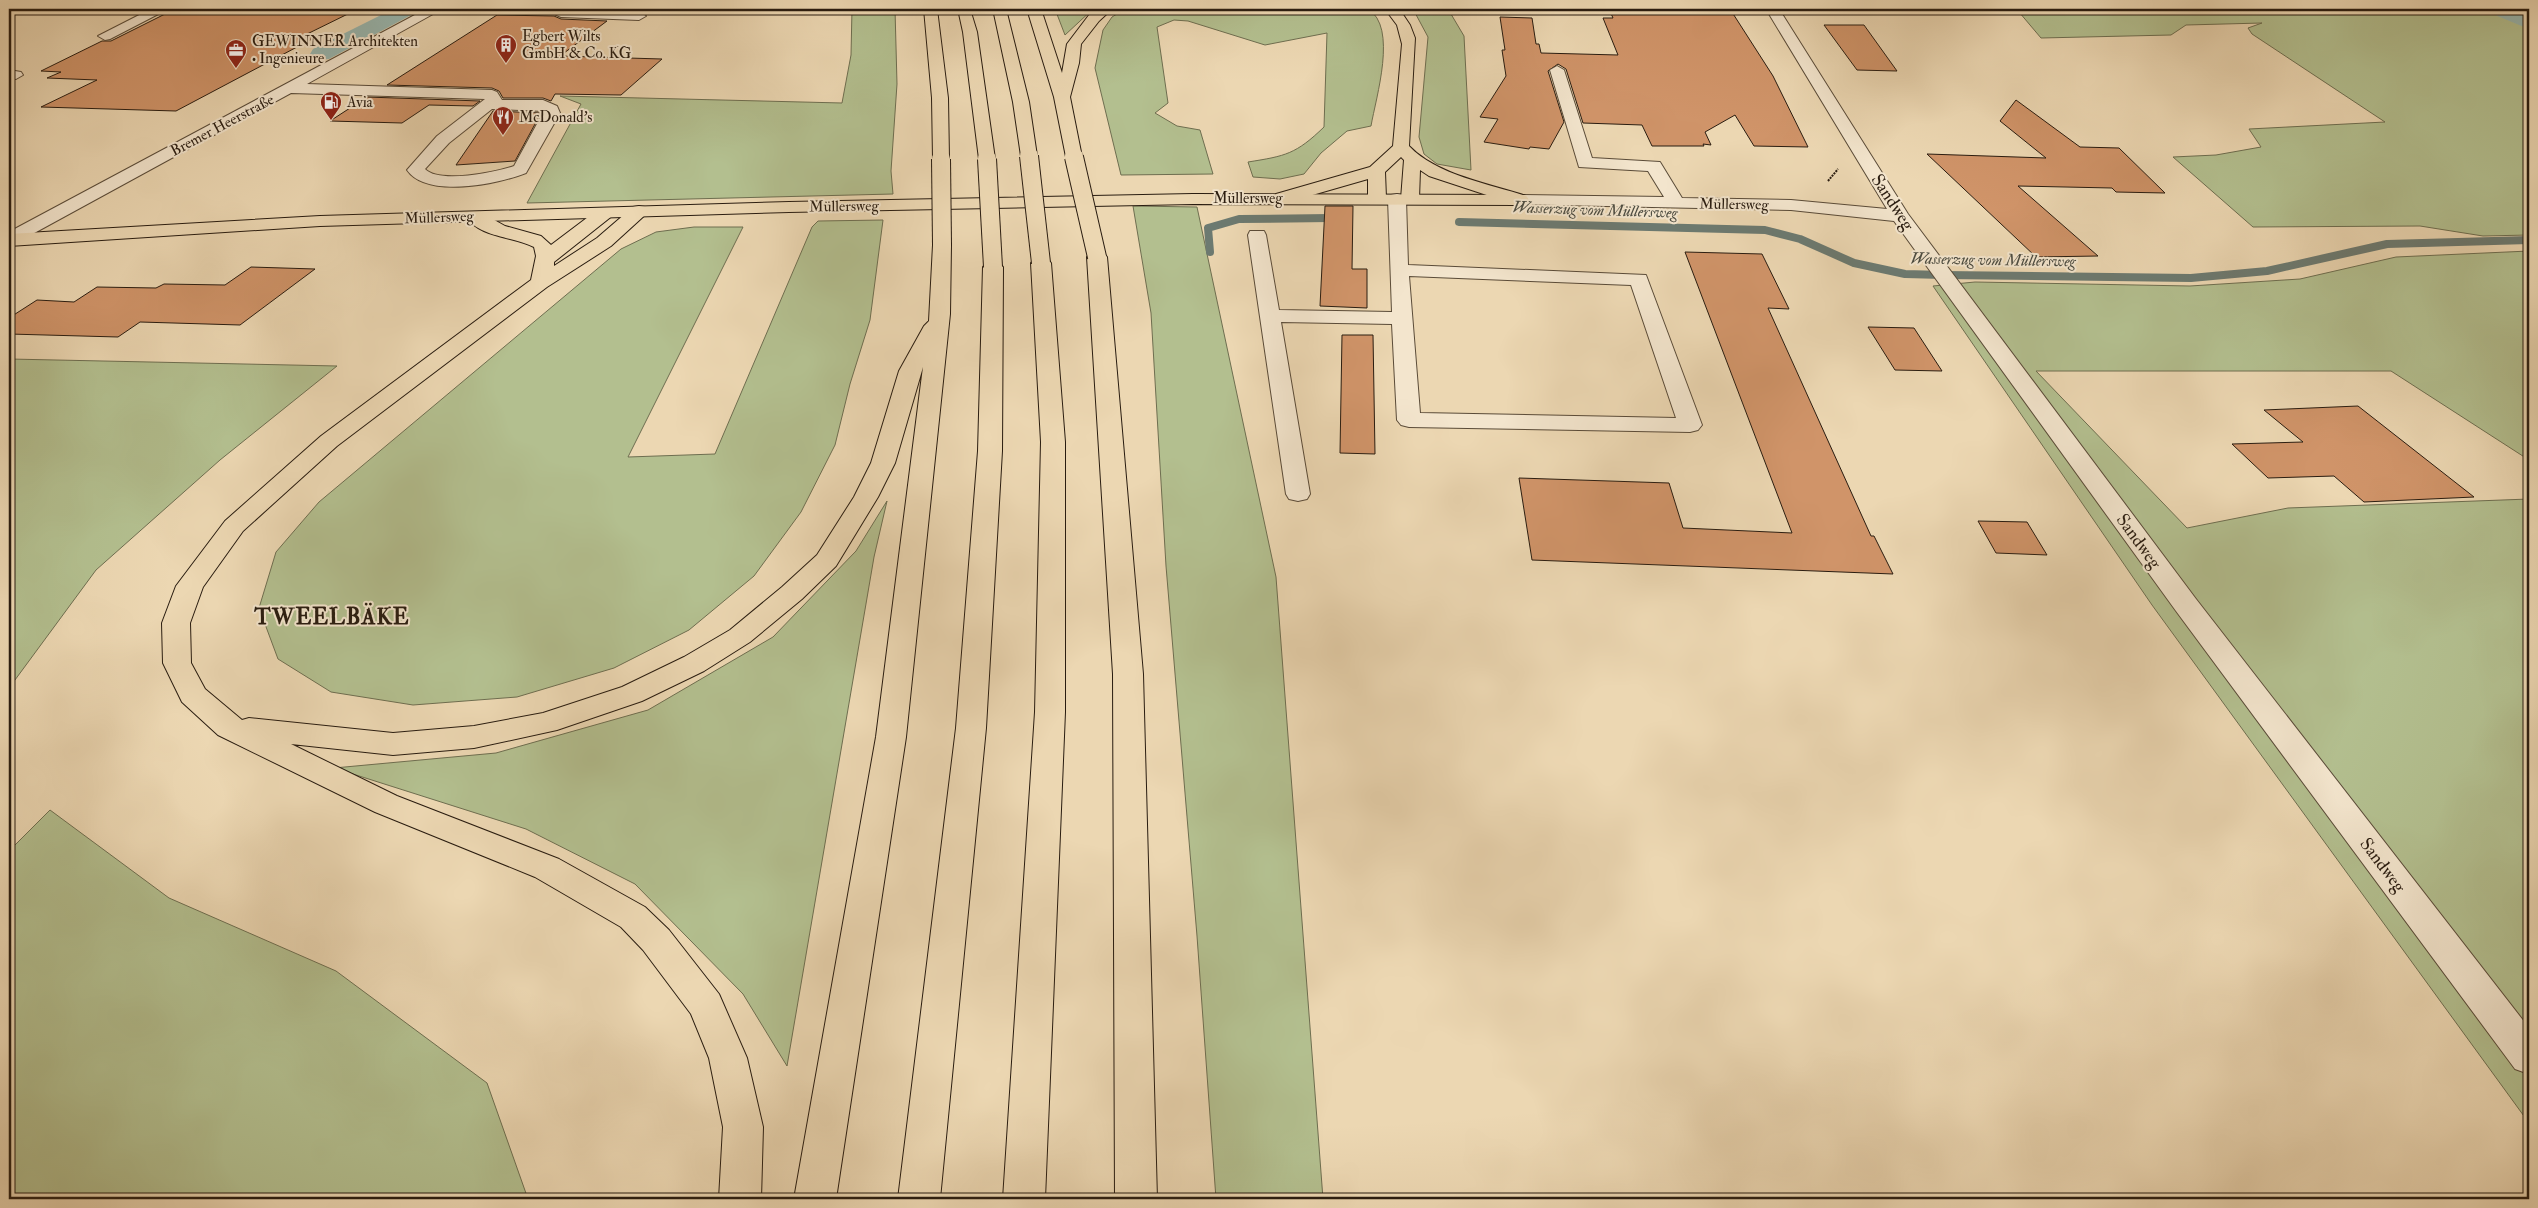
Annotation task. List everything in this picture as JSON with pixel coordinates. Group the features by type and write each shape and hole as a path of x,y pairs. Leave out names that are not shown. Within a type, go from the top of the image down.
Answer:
{"main road":[{"path":"815,1199 891,737 940,314 942,271 940,98 930,9"},
{"path":"919,1199 971,728 990,451 992,267 986,159 970,32 964,9"},
{"path":"999,9 1030,156 1041,263 1052,442 1050,712 1024,1199"},
{"path":"1034,9 1062,97 1096,257 1128,674 1136,1199"},
{"path":"1062,97 1072,62 1074,44 1094,18 1105,9"},
{"path":"1391,9 1403,20 1408,30 1409,44 1406,153 1395,199"},
{"path":"1282,198 1376,171 1406,153"},
{"path":"1406,153 1441,174 1481,185 1520,200"},
{"path":"1376,171 1395,199"},
{"name":"Müllersweg","path":"10,239 320,221 639,211 1282,198 1520,200"},
{"path":"639,211 604,242 540,283 329,441 234,526 190,586 176,623 177,662 193,694 229,727 386,804 548,868 632,917 661,946 706,1005 728,1058 743,1128 740,1199"},
{"path":"540,283 548,258 606,212"},
{"path":"474,216 500,231 532,238 542,244 548,258"},
{"path":"229,727 393,744 474,737 546,723 632,694 694,664 740,636 792,593 827,560 866,497 883,463 910,371 940,314"}],"street":[{"path":"105,36 161,9"},
{"name":"Bremer Heerstraße","path":"10,239 435,9"},
{"path":"550,9 561,14 639,16"},
{"name":"Sandweg","path":"1773,9 1900,216 2192,613 2529,1058"},
{"name":"Müllersweg","path":"1558,70 1585,163 1654,166 1676,203"},
{"path":"290,88 492,95 496,98 488,104 430,151 416,170 424,178 443,180 490,178 520,169 552,113 552,109 543,105 488,104"},
{"name":"Müllersweg","path":"1791,205 1851,197 1888,198"},
{"path":"1395,199 1398,270 1409,420 1690,425 1640,279 1398,270"},
{"name":"Müllersweg","path":"1520,200 1791,205 1900,216"},
{"path":"1257,235 1298,494"},
{"path":"1270,316 1402,318"}],"green space":[{"path":"852,9 895,9 897,84 891,171 893,194 527,203 581,104 560,96 842,103 851,55"},
{"path":"1055,9 1093,9 1065,35"},
{"path":"1125,9 1368,9 1377,18 1382,31 1383,46 1383,63 1371,126 1347,131 1321,153 1304,174 1280,179 1253,177 1248,162 1272,158 1290,152 1306,143 1324,127 1327,33 1265,45 1188,21 1174,20 1157,27 1168,103 1155,113 1177,126 1200,130 1213,174 1121,175 1095,68 1103,30 1112,17"},
{"path":"1413,9 1448,9 1464,36 1471,170 1437,164 1424,154 1419,137 1428,37"},
{"path":"2095,9 2488,9 2500,14 2515,14 2505,9 2529,9 2529,235 2483,236 2420,226 2253,227 2173,157 2216,155 2261,147 2249,129 2385,122 2252,34 2248,28 2262,23 2186,25 2171,35 2041,38 2019,12 2097,11"},
{"path":"1133,206 1197,207 1276,577 1323,1199 1216,1199 1197,936 1166,566 1151,313"},
{"path":"883,220 870,320 850,384 835,445 801,512 754,576 689,630 614,668 517,697 413,705 331,692 278,659 259,608 276,552 319,502 621,249 656,232 694,227 743,227 628,457 715,454 812,227 818,221"},
{"path":"2529,251 2529,460 2391,371 2036,371 2187,528 2288,508 2529,499 2529,1123 2152,605 1933,286 1975,282 2190,286 2300,279 2396,257"},
{"path":"9,359 337,366 220,460 96,570 12,684 9,683"},
{"path":"887,501 874,557 787,1066 743,994 635,884 526,829 334,768 496,753 648,710 773,637 856,551"},
{"path":"50,810 169,898 336,971 487,1083 528,1199 9,1199 9,851"}],"building":[{"path":"175,9 358,9 301,37 314,38 176,111 41,107 97,80 47,78 61,72 41,71 102,41 111,41"},
{"path":"1609,9 1730,9 1773,76 1808,147 1754,146 1735,115 1705,132 1711,145 1652,146 1642,125 1583,123 1566,69 1558,64 1548,71 1564,122 1549,149 1530,147 1529,149 1484,142 1498,119 1480,117 1506,76 1502,50 1505,50 1500,17 1532,18 1536,44 1539,44 1541,53 1618,55 1603,18 1613,18"},
{"path":"497,15 554,16 561,19 607,21 560,56 662,59 621,95 555,94 551,101 543,98 503,98 499,91 492,88 387,85"},
{"path":"1824,25 1864,25 1897,71 1857,70"},
{"path":"367,97 480,101 473,106 429,105 402,123 330,121"},
{"path":"2016,100 2080,147 2119,148 2165,193 2116,192 2112,188 2018,186 2098,256 2036,257 1927,154 2046,158 2000,121"},
{"name":"McDonald's","path":"493,111 541,113 515,161 456,165"},
{"path":"1325,206 1353,206 1352,269 1367,269 1367,308 1320,306"},
{"path":"1685,252 1762,254 1789,309 1768,308 1871,536 1874,536 1893,574 1532,560 1519,478 1669,483 1683,528 1792,533"},
{"path":"251,267 315,269 240,325 140,322 118,337 9,334 9,318 37,300 74,302 97,287 156,288 164,284 225,285"},
{"path":"1868,327 1914,328 1942,371 1895,370"},
{"path":"1342,335 1373,335 1375,454 1340,453"},
{"path":"2358,406 2474,497 2364,502 2334,476 2268,478 2232,444 2303,442 2264,410"},
{"path":"1978,521 2027,522 2047,555 1996,553"}],"waterway":[{"path":"321,54 408,9"},
{"path":"2497,9 2529,23"},
{"name":"Wasserzug vom Müllersweg","path":"1210,252 1208,228 1239,219 1330,218"},
{"name":"Wasserzug vom Müllersweg","path":"1459,222 1765,230 1800,239 1854,263 1905,274 1943,275 2191,278 2267,271 2387,244 2529,240"}],"place":[{"name":"Egbert Wilts GmbH & Co. KG","path":"506,64"},
{"name":"GEWINNER Architekten • Ingenieure","path":"236,69"},
{"name":"Avia","path":"331,121"},
{"name":"McDonald's","path":"503,136"}],"district":[{"name":"TWEELBÄKE","path":"332,616"}]}
